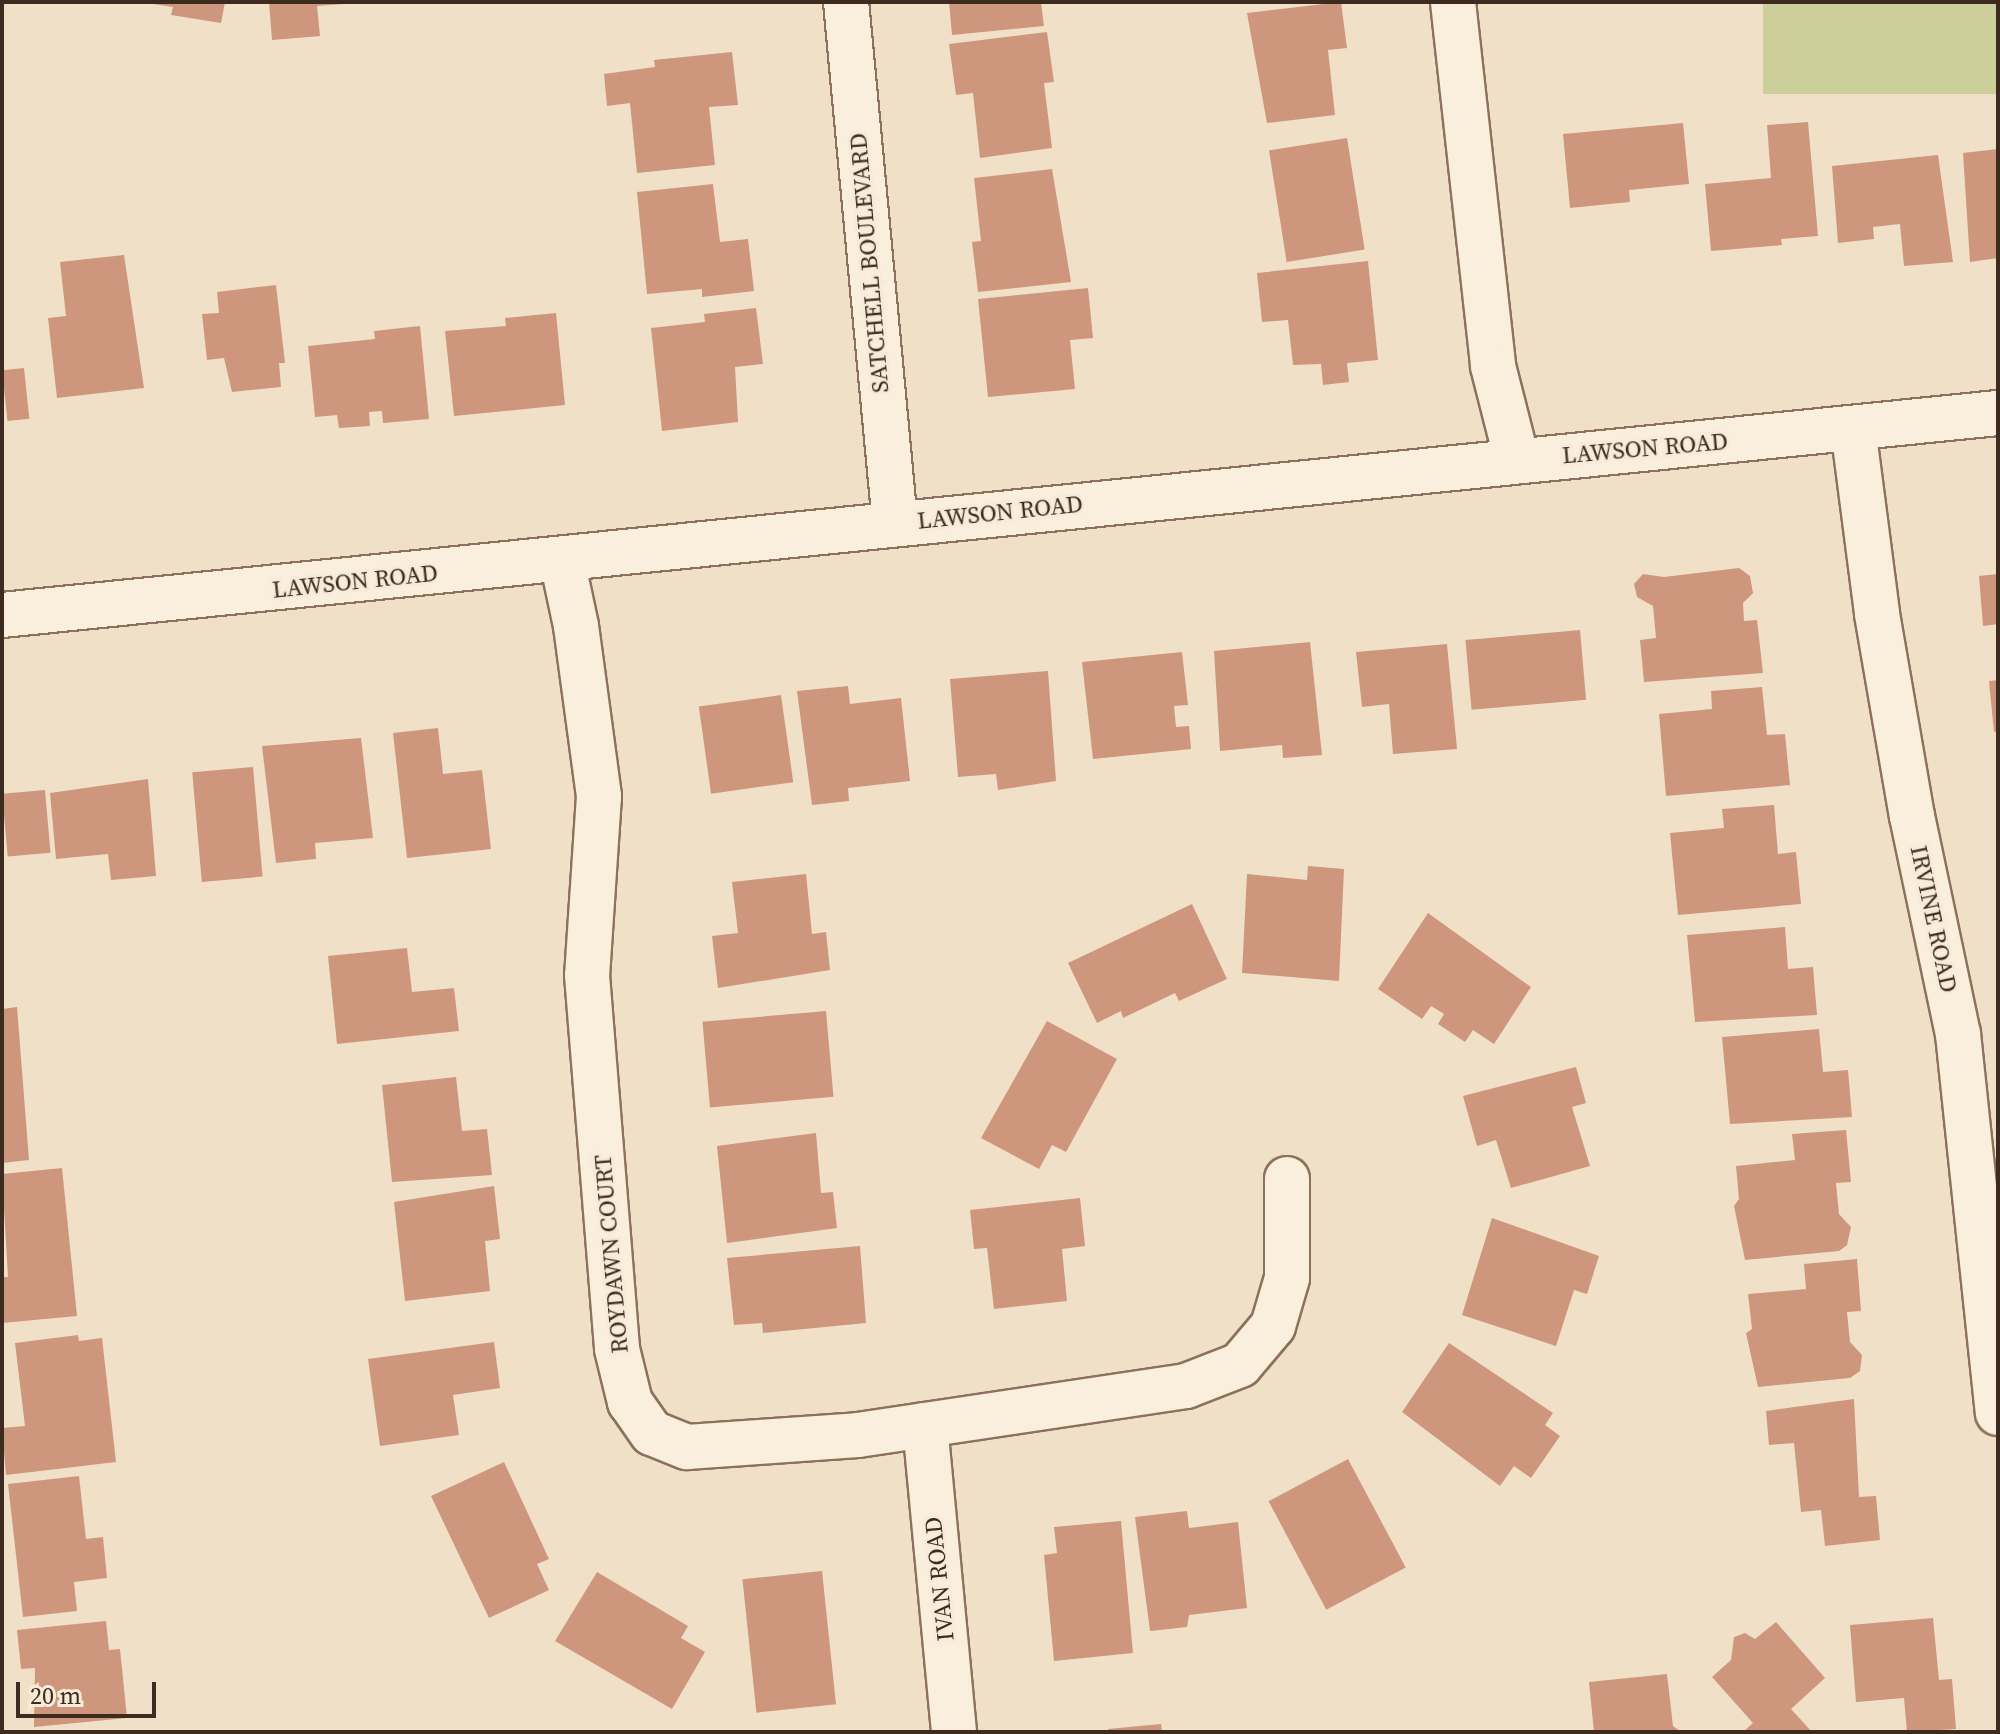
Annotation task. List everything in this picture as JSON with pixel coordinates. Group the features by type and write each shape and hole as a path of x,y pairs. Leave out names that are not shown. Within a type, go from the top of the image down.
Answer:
{"street":[{"name":"SATCHELL BOULEVARD","path":"846,2 895,523"},
{"path":"1453,2 1493,366 1517,460"},
{"name":"LAWSON ROAD","path":"2,615 1998,413"},
{"name":"IRVINE ROAD","path":"1853,428 1896,723 1958,1034 1998,1413"},
{"name":"ROYDAWN COURT","path":"562,560 576,626 599,796 587,975 617,1349 630,1402 652,1433 687,1447 858,1435 1186,1386 1240,1365 1273,1326 1287,1278 1287,1179"},
{"name":"IVAN ROAD","path":"925,1425 954,1732"}],"green space":[{"path":"1763,2 1998,2 1998,94 1763,94"}],"building":[{"path":"225,2 221,23 171,15 173,7 153,4"},
{"path":"269,2 343,4 317,6 320,36 272,40"},
{"path":"949,2 1041,2 1044,26 952,35"},
{"path":"1341,2 1347,48 1328,50 1335,115 1267,123 1247,13"},
{"path":"1047,32 1054,82 1044,83 1052,148 980,158 973,93 956,95 949,44"},
{"path":"732,52 738,105 709,107 715,165 637,173 630,103 607,106 604,74 655,67 654,60"},
{"path":"1808,122 1818,236 1781,239 1782,245 1711,251 1705,184 1771,178 1767,125"},
{"path":"1683,123 1689,184 1629,190 1630,202 1570,208 1563,134"},
{"path":"1347,138 1365,250 1287,262 1269,150"},
{"path":"1998,149 1998,258 1970,262 1963,153"},
{"path":"1938,155 1953,262 1904,266 1900,224 1873,227 1874,239 1838,243 1832,166"},
{"path":"1052,169 1071,282 978,292 972,242 981,241 974,178"},
{"path":"713,184 720,242 748,239 754,291 702,297 702,289 647,294 637,192"},
{"path":"124,255 144,388 57,398 48,318 66,316 60,262"},
{"path":"1368,261 1378,360 1347,363 1349,382 1323,385 1321,364 1293,365 1288,320 1262,322 1257,273"},
{"path":"276,285 285,363 279,363 281,387 232,392 224,358 207,360 202,314 219,313 217,292"},
{"path":"1088,288 1093,338 1070,340 1075,389 988,397 978,299"},
{"path":"756,308 763,364 735,367 738,422 662,431 651,328 705,322 704,314"},
{"path":"556,313 565,405 454,416 445,331 506,326 505,318"},
{"path":"420,326 429,419 383,423 382,411 369,412 370,426 339,428 337,415 315,417 308,346 375,339 374,331"},
{"path":"24,368 29,419 7,421 2,370"},
{"path":"1739,568 1750,576 1753,593 1743,603 1744,621 1757,620 1763,673 1644,682 1640,640 1656,638 1653,606 1637,597 1634,584 1643,574 1664,577"},
{"path":"1998,574 1998,624 1983,626 1979,576"},
{"path":"1580,630 1586,700 1472,710 1465,640"},
{"path":"1310,642 1322,755 1283,758 1282,745 1220,751 1214,651"},
{"path":"1447,644 1457,749 1393,754 1389,704 1362,707 1356,652"},
{"path":"1182,652 1188,705 1174,706 1176,727 1189,726 1191,749 1093,759 1082,662"},
{"path":"1048,671 1056,781 998,790 996,774 958,777 950,679"},
{"path":"1998,680 1998,731 1994,732 1989,681"},
{"path":"848,686 850,704 901,698 910,781 848,788 849,801 812,805 797,691"},
{"path":"1762,687 1767,735 1785,734 1790,785 1666,796 1659,714 1712,709 1711,691"},
{"path":"781,695 793,782 711,794 699,707"},
{"path":"438,728 443,774 482,770 491,849 407,858 393,733"},
{"path":"361,738 373,838 315,843 316,859 276,863 262,746"},
{"path":"253,767 263,877 202,882 192,772"},
{"path":"148,779 156,876 111,880 108,854 56,859 50,793"},
{"path":"45,790 50,853 8,857 2,794"},
{"path":"1774,805 1778,854 1796,852 1801,904 1678,915 1670,833 1724,828 1722,809"},
{"path":"1308,866 1344,869 1339,981 1242,973 1247,874 1307,880"},
{"path":"806,874 812,934 826,932 830,970 718,988 712,936 738,933 732,882"},
{"path":"1192,904 1227,979 1179,1001 1175,993 1123,1018 1121,1011 1097,1023 1068,963"},
{"path":"1428,913 1531,987 1494,1044 1473,1030 1465,1042 1438,1024 1444,1014 1431,1006 1422,1019 1378,989"},
{"path":"1785,927 1788,969 1813,967 1817,1015 1695,1022 1687,935"},
{"path":"407,948 412,992 454,988 459,1031 337,1044 328,956"},
{"path":"17,1007 29,1160 2,1163 2,1009"},
{"path":"826,1011 833,1097 710,1107 702,1022"},
{"path":"1047,1021 1117,1059 1066,1152 1052,1145 1039,1169 981,1138"},
{"path":"1819,1029 1823,1072 1848,1070 1852,1117 1730,1124 1722,1037"},
{"path":"1576,1067 1586,1103 1572,1107 1590,1166 1511,1188 1496,1140 1477,1146 1463,1096"},
{"path":"456,1077 462,1131 487,1129 492,1175 392,1182 382,1085"},
{"path":"1846,1130 1851,1182 1836,1183 1839,1214 1851,1227 1847,1245 1839,1251 1745,1260 1734,1206 1739,1199 1736,1166 1795,1160 1792,1134"},
{"path":"816,1133 821,1193 833,1192 837,1228 727,1243 717,1146"},
{"path":"62,1168 77,1316 2,1323 2,1277 8,1277 2,1174"},
{"path":"494,1186 500,1239 485,1241 490,1291 405,1301 394,1202"},
{"path":"1080,1198 1085,1246 1062,1249 1067,1301 994,1309 987,1248 974,1249 970,1210"},
{"path":"1492,1218 1599,1256 1587,1294 1574,1290 1556,1346 1462,1315"},
{"path":"860,1246 866,1323 763,1333 762,1323 734,1325 727,1258"},
{"path":"1857,1259 1861,1311 1847,1312 1850,1342 1862,1355 1860,1371 1850,1378 1758,1387 1746,1333 1752,1329 1748,1294 1806,1289 1804,1264"},
{"path":"78,1335 79,1341 102,1338 116,1462 6,1475 2,1428 25,1426 15,1343"},
{"path":"494,1342 500,1388 453,1395 459,1435 380,1446 368,1359"},
{"path":"1449,1343 1553,1413 1545,1425 1560,1436 1531,1478 1514,1466 1500,1486 1402,1412"},
{"path":"1854,1399 1859,1497 1876,1496 1880,1540 1825,1546 1821,1510 1801,1512 1794,1443 1769,1445 1766,1411"},
{"path":"1348,1459 1406,1568 1326,1610 1269,1501"},
{"path":"504,1462 549,1559 537,1564 549,1590 489,1618 431,1496"},
{"path":"79,1476 86,1539 103,1537 107,1578 74,1582 77,1611 23,1617 8,1484"},
{"path":"1187,1511 1189,1528 1238,1522 1247,1608 1189,1615 1187,1627 1150,1631 1135,1517"},
{"path":"1121,1521 1133,1653 1054,1661 1044,1555 1057,1553 1054,1527"},
{"path":"822,1571 836,1704 756,1713 742,1579"},
{"path":"597,1572 688,1626 681,1638 705,1652 672,1709 555,1641"},
{"path":"1933,1618 1939,1680 1952,1679 1956,1729 1907,1732 1904,1698 1856,1702 1850,1625"},
{"path":"106,1621 109,1650 120,1649 127,1718 34,1727 35,1668 21,1669 17,1630"},
{"path":"1776,1622 1825,1678 1791,1709 1812,1732 1743,1732 1753,1723 1712,1677 1731,1660 1734,1637 1745,1633 1755,1639"},
{"path":"1667,1674 1673,1726 1681,1732 1594,1732 1589,1682"},
{"path":"1161,1724 1162,1732 1109,1732 1108,1729"}]}
